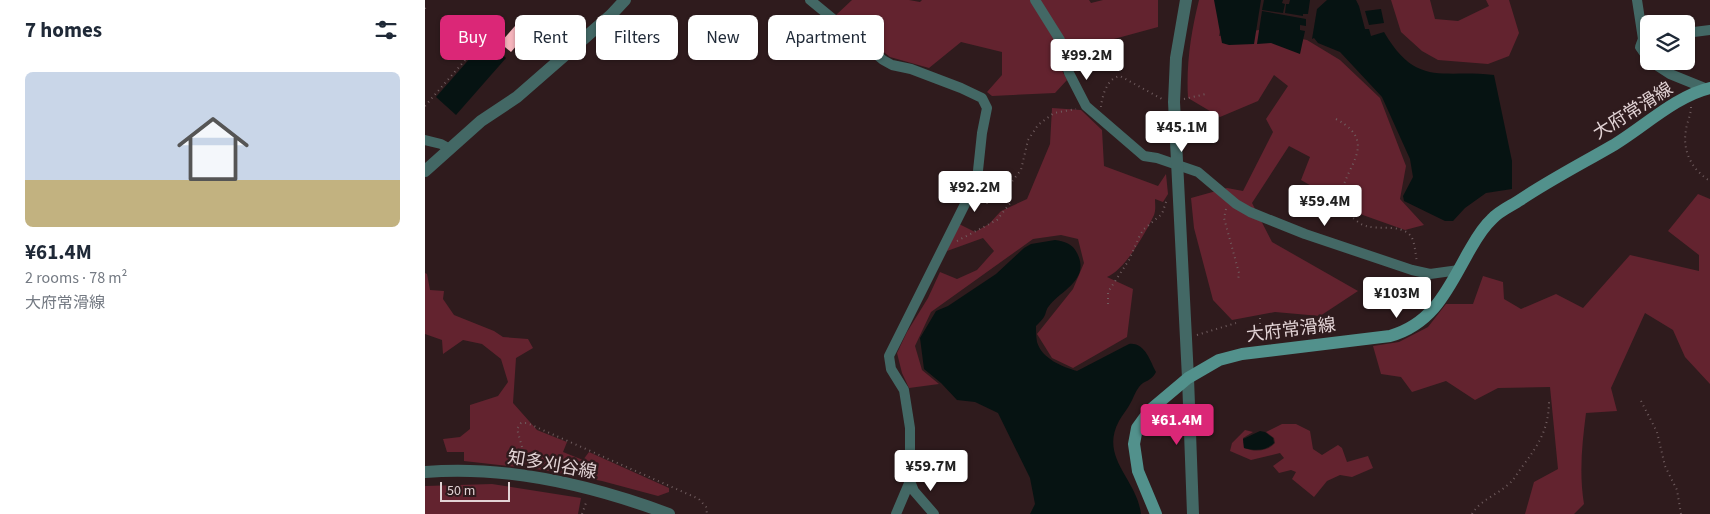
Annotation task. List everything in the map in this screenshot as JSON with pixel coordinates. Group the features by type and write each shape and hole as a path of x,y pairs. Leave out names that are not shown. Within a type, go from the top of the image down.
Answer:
{"main road":[{"name":"大府常滑線","path":"1156,514 1138,471 1135,444 1137,428 1150,410 1189,378 1219,360 1242,354 1376,338 1405,331 1425,318 1435,308 1481,230 1493,217 1544,184 1614,145 1687,97 1708,89"}],"street":[{"path":"425,171 481,121 517,97 611,15 625,0"},
{"path":"811,0 883,60 892,65 911,69 961,88 982,98 987,108 982,132 977,180 889,356 891,368 904,390 910,428 911,481 914,491 934,514"},
{"path":"1035,0 1060,40 1069,73 1086,106 1145,156 1157,158 1198,172 1236,204 1250,212 1305,234 1421,272 1430,274 1459,270"},
{"path":"1186,0 1175,58 1174,102 1189,378 1193,514"},
{"path":"1637,0 1641,15"},
{"path":"1695,32 1710,30"},
{"path":"1664,70 1708,89"},
{"path":"425,140 441,144 450,149"},
{"name":"知多刈谷線","path":"425,472 457,469 524,475 571,483 636,501 669,514"},
{"path":"896,514 911,481"}],"path":[{"path":"425,8 428,12"},
{"path":"425,106 465,60"},
{"path":"1098,117 1105,90 1115,76 1125,79 1165,100 1174,102 1206,94"},
{"path":"1687,97 1691,110 1685,138 1687,152 1699,173 1710,181"},
{"path":"978,174 983,180 981,195 983,200 987,202 997,199 1021,170 1028,140 1038,124 1054,113 1086,106"},
{"path":"1336,119 1352,132 1357,143 1356,158 1343,188 1342,196 1345,208 1348,213 1365,226 1397,230 1412,237 1421,272"},
{"path":"952,244 997,220 1011,202"},
{"path":"1226,208 1224,213 1239,273 1238,281"},
{"path":"1108,304 1108,292 1129,260 1140,235 1162,214"},
{"path":"1260,318 1260,330 1265,350"},
{"path":"1193,336 1236,323"},
{"path":"1472,514 1477,506 1511,482 1535,449 1545,429 1549,414 1549,400"},
{"path":"1641,401 1646,414 1657,432 1665,466 1677,490 1681,514"},
{"path":"521,447 517,429 521,423 527,422 699,499 706,507 707,514"},
{"path":"582,514 590,488"}],"shaded area":[{"path":"852,0 909,0 920,2 922,0 1089,0 1091,3 1103,0 1158,0 1158,27 1103,42 1058,63 1067,80 1055,93 992,96 987,92 1002,75 1002,52 961,42 929,68 890,57 884,52 884,15 836,15"},
{"path":"1199,0 1226,0 1219,36 1259,30 1307,40 1340,60 1380,98 1406,166 1400,199 1424,225 1405,230 1360,214 1301,180 1310,157 1289,146 1252,203 1272,242 1358,291 1320,316 1275,312 1232,320 1213,300 1194,228 1191,198 1227,188 1243,191 1273,132 1266,119 1288,86 1274,75 1258,101 1220,117 1188,98 1190,48"},
{"path":"1214,0 1261,0 1254,44 1229,45 1222,43"},
{"path":"1264,0 1283,0 1282,3 1285,4 1283,13 1262,10"},
{"path":"1290,0 1310,0 1308,14 1303,14 1303,16 1285,13 1286,4 1289,4"},
{"path":"1327,0 1356,0 1365,29 1369,29 1371,36 1384,32 1396,50 1408,62 1419,69 1445,74 1494,75 1512,161 1512,189 1486,193 1465,208 1453,221 1445,221 1404,201 1403,196 1413,177 1410,159 1382,97 1340,52 1318,43 1314,38 1312,39 1317,9"},
{"path":"1391,0 1430,0 1435,19 1458,21 1489,6 1486,0 1509,0 1519,33 1509,56 1488,64 1438,60 1422,51 1401,32"},
{"path":"1381,9 1384,23 1369,25 1365,11"},
{"path":"1262,11 1306,19 1306,26 1300,25 1300,30 1305,31 1300,54 1271,43 1257,44"},
{"path":"468,60 504,60 456,115 436,97"},
{"path":"1052,108 1081,110 1102,130 1104,166 1158,186 1166,174 1168,194 1163,202 1155,199 1154,215 1140,240 1121,267 1107,277 1133,289 1127,337 1073,368 1052,358 1037,334 1073,289 1084,263 1078,239 1061,235 1033,239 931,312 915,346 922,370 939,384 909,388 902,373 897,353 907,332 928,298 940,272 957,279 977,270 994,251 983,238 947,251 959,224 975,232 989,224 1001,211 1027,199 1050,144"},
{"path":"1698,194 1710,199 1710,384 1685,357 1673,330 1645,313 1611,388 1617,411 1586,413 1582,458 1584,504 1574,514 1525,514 1534,482 1558,469 1550,387 1498,388 1475,400 1446,381 1412,392 1401,377 1381,374 1373,346 1399,342 1428,327 1446,304 1473,304 1483,276 1503,282 1504,299 1521,309 1556,294 1583,308 1630,255 1699,271 1699,255 1668,231"},
{"path":"1055,240 1062,241 1073,247 1080,262 1080,271 1072,284 1049,306 1044,317 1036,326 1037,342 1043,353 1060,365 1077,371 1129,344 1135,344 1146,353 1156,372 1152,378 1138,389 1119,421 1114,434 1113,446 1116,457 1138,501 1141,514 1030,514 1035,504 1030,478 998,413 975,402 957,400 924,369 920,338 936,311 948,306 996,274 1024,248 1031,244"},
{"path":"425,273 427,274 430,290 444,291 443,299 454,315 494,331 503,337 528,339 533,348 516,358 513,403 537,430 567,442 563,452 583,460 589,452 669,488 669,492 658,496 602,481 543,470 464,461 464,452 447,452 443,439 460,437 470,429 470,405 498,396 508,382 501,359 482,344 463,340 443,354 442,340 425,334"},
{"path":"1282,424 1296,424 1310,431 1313,449 1322,455 1338,445 1342,448 1347,462 1368,456 1373,468 1352,477 1340,475 1327,481 1314,497 1292,479 1296,472 1291,470 1279,473 1273,466 1284,458 1280,453 1251,460 1230,451 1232,443 1245,430 1253,432 1243,438 1244,448 1257,451 1265,450 1275,443 1274,438 1266,432"},
{"path":"1260,431 1273,438 1274,443 1260,450 1244,448 1243,439"},
{"path":"492,484 581,498 578,514 425,514 425,486"}],"building":[{"path":"515,26 515,47 511,52 505,47 505,37"}]}
